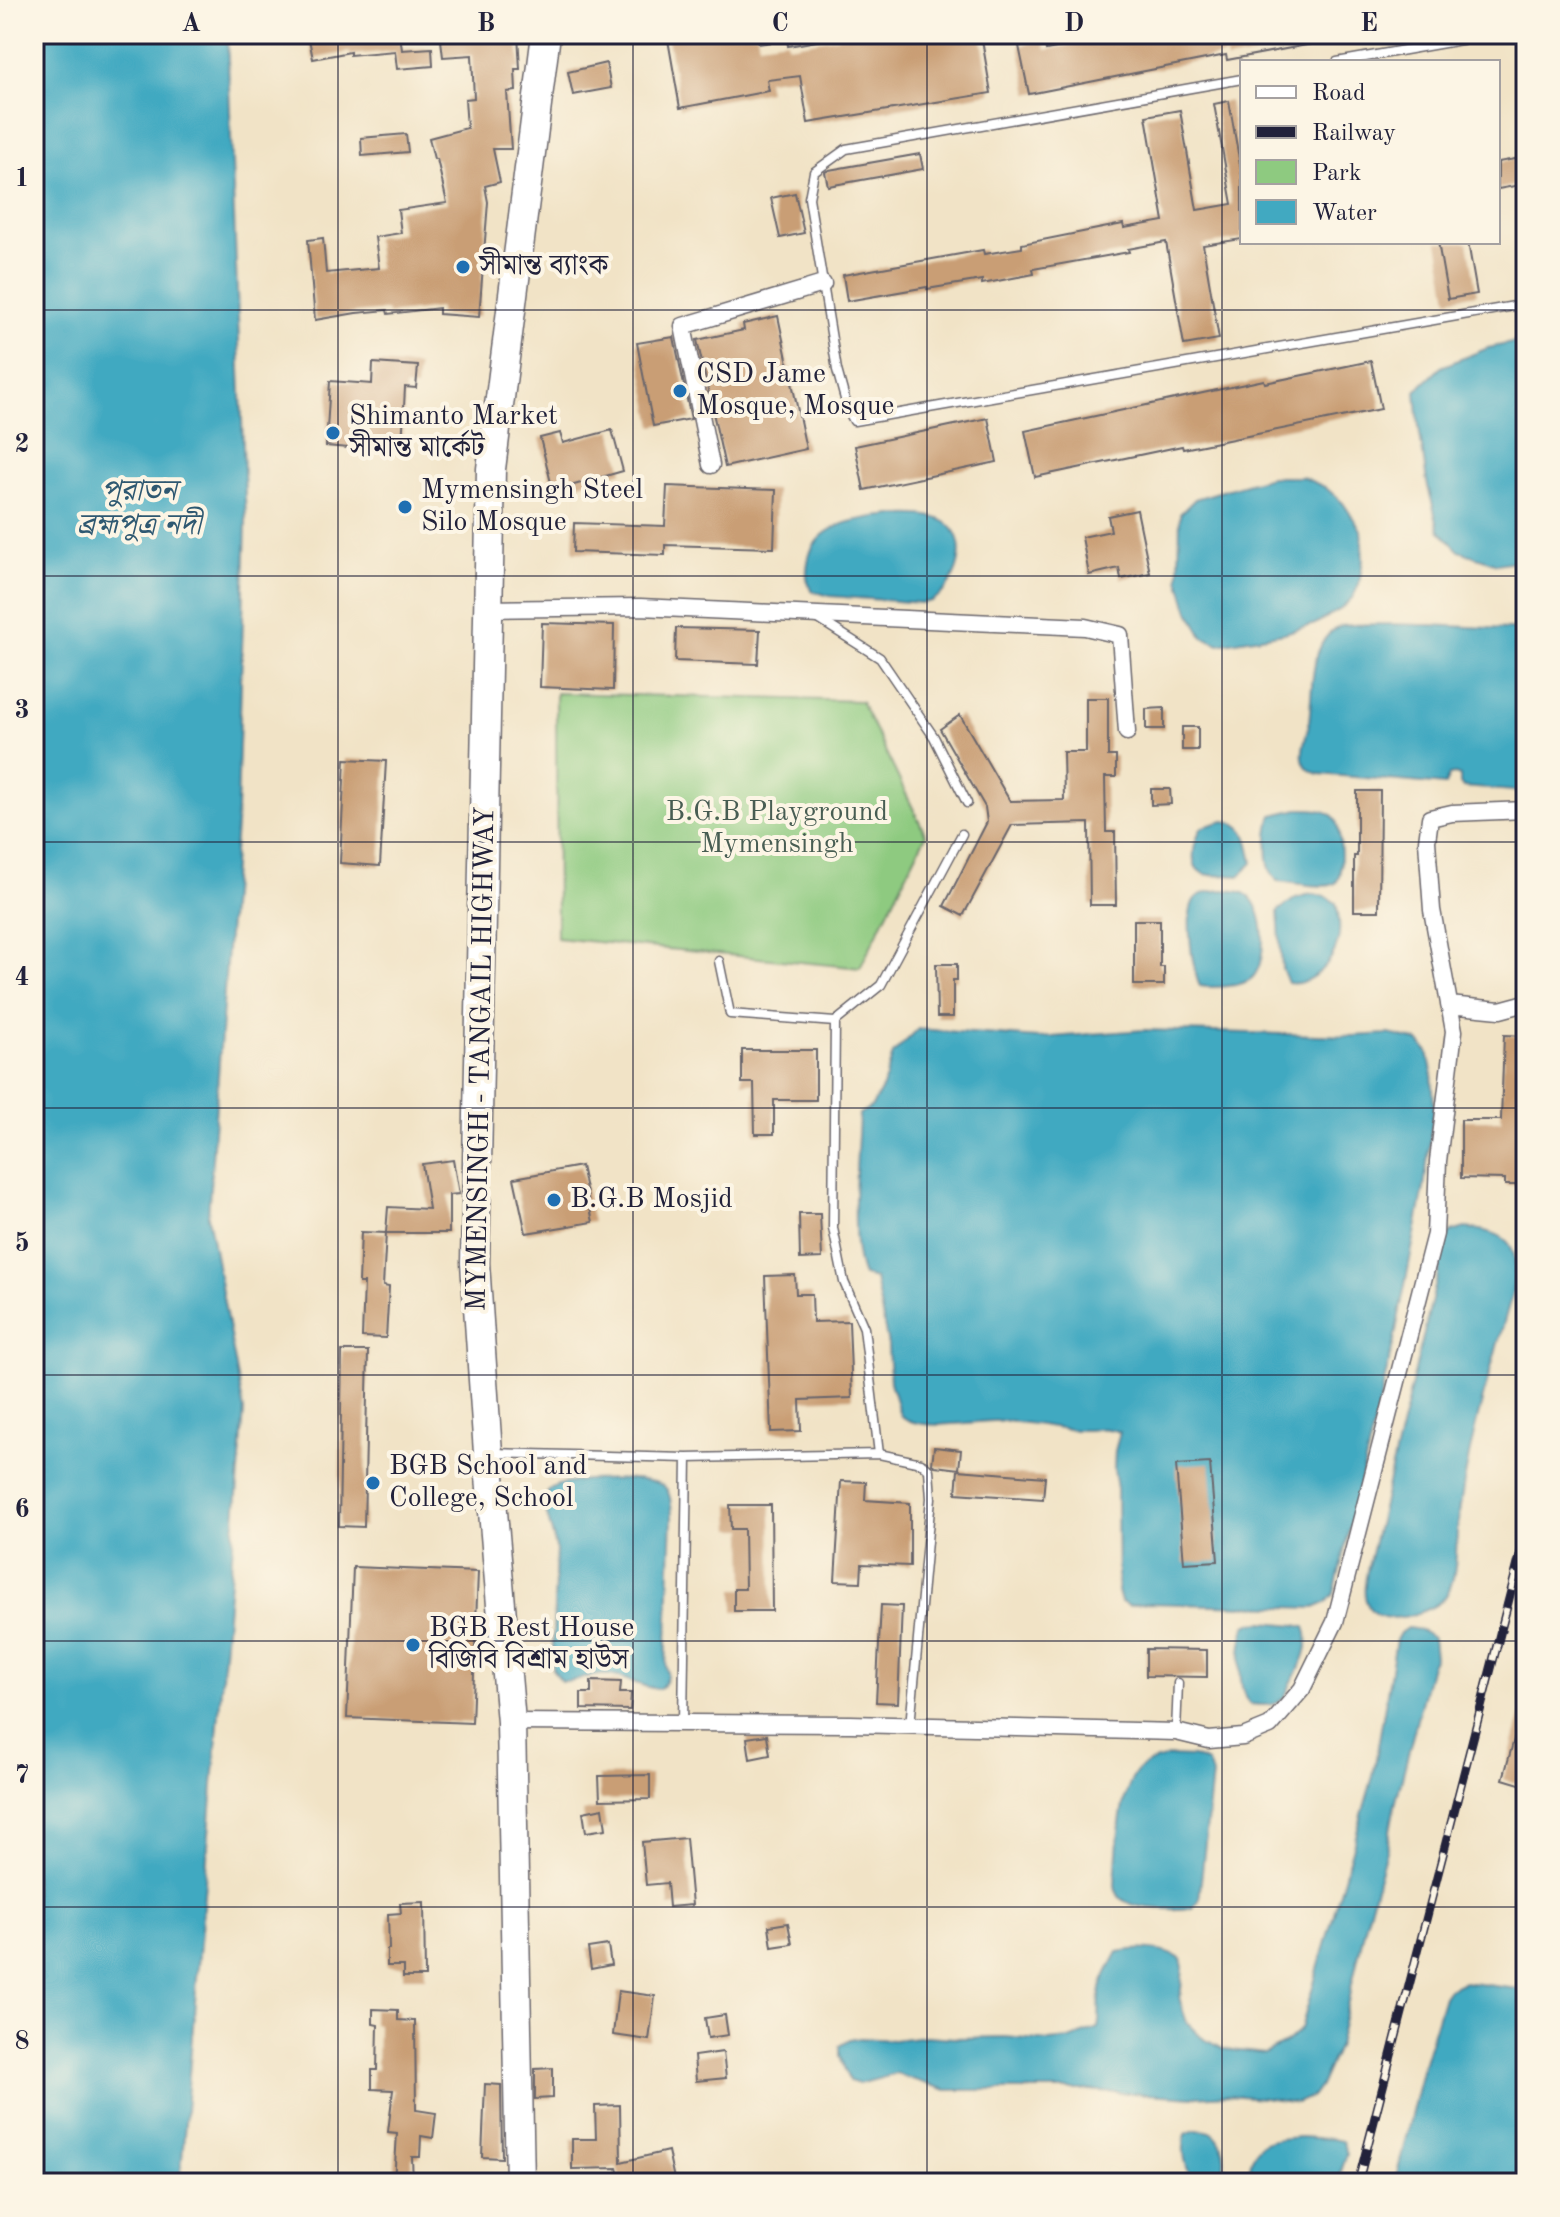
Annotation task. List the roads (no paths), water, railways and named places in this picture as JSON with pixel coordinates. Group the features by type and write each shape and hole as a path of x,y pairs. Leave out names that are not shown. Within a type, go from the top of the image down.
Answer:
{"highway":[{"name":"MYMENSINGH - TANGAIL HIGHWAY","path":"520,2183 511,1722 475,1263 491,469 546,34"}],"street":[{"path":"711,465 683,326 823,284"},
{"path":"488,609 640,607 1085,627 1120,635 1127,732"},
{"path":"511,1722 851,1724 1176,1732 1209,1740 1243,1737 1270,1726 1302,1689 1335,1622 1435,1234 1438,1161 1454,1031 1432,910 1427,841 1430,818 1452,813 1526,810"},
{"path":"1449,1005 1500,1010 1526,1003"}],"lane":[{"path":"1348,60 1495,34"},
{"path":"1240,79 846,149 814,172 809,198 837,370 854,421 1526,304"},
{"path":"809,613 880,658 934,737 967,803"},
{"path":"719,961 730,1014 835,1022 881,985 962,834"},
{"path":"835,1022 833,1228 844,1282 864,1328 879,1454"},
{"path":"488,1453 687,1458 879,1454 921,1463 929,1470 931,1498 910,1727"},
{"path":"683,1723 687,1458"},
{"path":"1176,1732 1178,1683"}],"water":[{"name":"পুরাতন ব্রহ্মপুত্র নদী","path":"34,34 227,34 246,523 237,810 208,1216 244,1411 180,2183 34,2183"},
{"path":"1526,340 1526,559 1497,564 1459,551 1439,530 1427,482 1416,391 1441,367 1488,348"},
{"path":"1270,477 1302,477 1325,487 1343,503 1361,530 1363,559 1359,584 1353,597 1341,609 1315,624 1284,633 1219,644 1203,637 1187,606 1179,578 1180,514 1195,499"},
{"path":"894,515 933,517 953,530 958,539 959,562 950,583 942,592 931,601 922,603 830,596 812,591 807,566 819,538 829,530 854,521"},
{"path":"1355,625 1526,630 1526,792 1463,787 1460,776 1455,774 1449,775 1445,785 1319,774 1305,764 1303,749 1314,669 1322,644 1329,634 1339,627"},
{"path":"1298,809 1322,811 1334,817 1341,852 1340,872 1334,884 1315,886 1277,881 1271,870 1268,841 1273,815"},
{"path":"1224,821 1243,829 1248,841 1253,863 1239,876 1205,874 1199,871 1194,860 1202,827"},
{"path":"1223,890 1247,895 1258,911 1263,934 1261,959 1253,977 1243,983 1200,986 1190,940 1190,913 1197,897"},
{"path":"1310,894 1325,896 1336,903 1338,941 1326,965 1313,977 1288,983 1282,968 1278,911 1296,898"},
{"path":"918,1029 1039,1038 1144,1030 1352,1036 1389,1034 1418,1041 1428,1052 1434,1108 1424,1188 1395,1336 1334,1594 1326,1603 1314,1608 1147,1603 1129,1606 1121,1602 1118,1591 1114,1469 1120,1432 1004,1421 921,1424 900,1415 890,1382 888,1345 875,1279 863,1276 858,1261 856,1174 859,1114 872,1106 883,1087 893,1054"},
{"path":"1465,1228 1504,1238 1514,1253 1515,1264 1512,1294 1466,1471 1454,1574 1449,1590 1438,1603 1407,1616 1384,1617 1375,1614 1365,1598 1367,1571 1444,1238"},
{"path":"635,1479 661,1484 670,1498 672,1517 666,1678 660,1689 608,1675 562,1681 552,1669 556,1548 546,1511 547,1494 558,1485 585,1480"},
{"path":"1263,1622 1305,1627 1308,1641 1302,1663 1287,1692 1270,1705 1249,1704 1242,1687 1240,1666 1246,1625"},
{"path":"1407,1628 1421,1631 1433,1639 1435,1657 1394,1809 1338,2045 1313,2096 1297,2103 1228,2095 1194,2097 1083,2090 946,2090 896,2074 859,2084 849,2081 840,2056 840,2046 850,2040 926,2036 1049,2041 1070,2039 1098,2028 1100,1993 1107,1974 1118,1952 1134,1950 1159,1951 1181,1959 1180,2001 1187,2023 1201,2037 1222,2049 1265,2054 1287,2042 1301,2029 1373,1776 1396,1640"},
{"path":"1171,1756 1193,1757 1208,1763 1212,1775 1199,1900 1192,1908 1158,1909 1132,1904 1119,1896 1115,1885 1118,1840 1123,1805 1133,1777 1141,1768"},
{"path":"1463,1982 1526,1990 1526,2183 1395,2183 1424,2062 1444,1996 1449,1989"},
{"path":"1195,2130 1212,2133 1221,2145 1224,2165 1217,2183 1196,2183 1189,2172 1184,2146 1186,2134"},
{"path":"1300,2137 1342,2141 1347,2154 1337,2183 1249,2183 1252,2159 1261,2145"}],"railway":[{"path":"1358,2183 1526,1533"}],"place":[{"name":"সীমান্ত ব্যাংক","path":"463,267"},
{"name":"CSD Jame Mosque, Mosque","path":"680,391"},
{"name":"Shimanto Market সীমান্ত মার্কেট","path":"333,433"},
{"name":"Mymensingh Steel Silo Mosque","path":"405,507"},
{"name":"B.G.B Mosjid","path":"554,1200"},
{"name":"BGB School and College, School","path":"373,1483"},
{"name":"BGB Rest House বিজিবি বিশ্রাম হাউস","path":"413,1645"}],"park label":[{"name":"B.G.B Playground Mymensingh","path":"777,829"}]}
